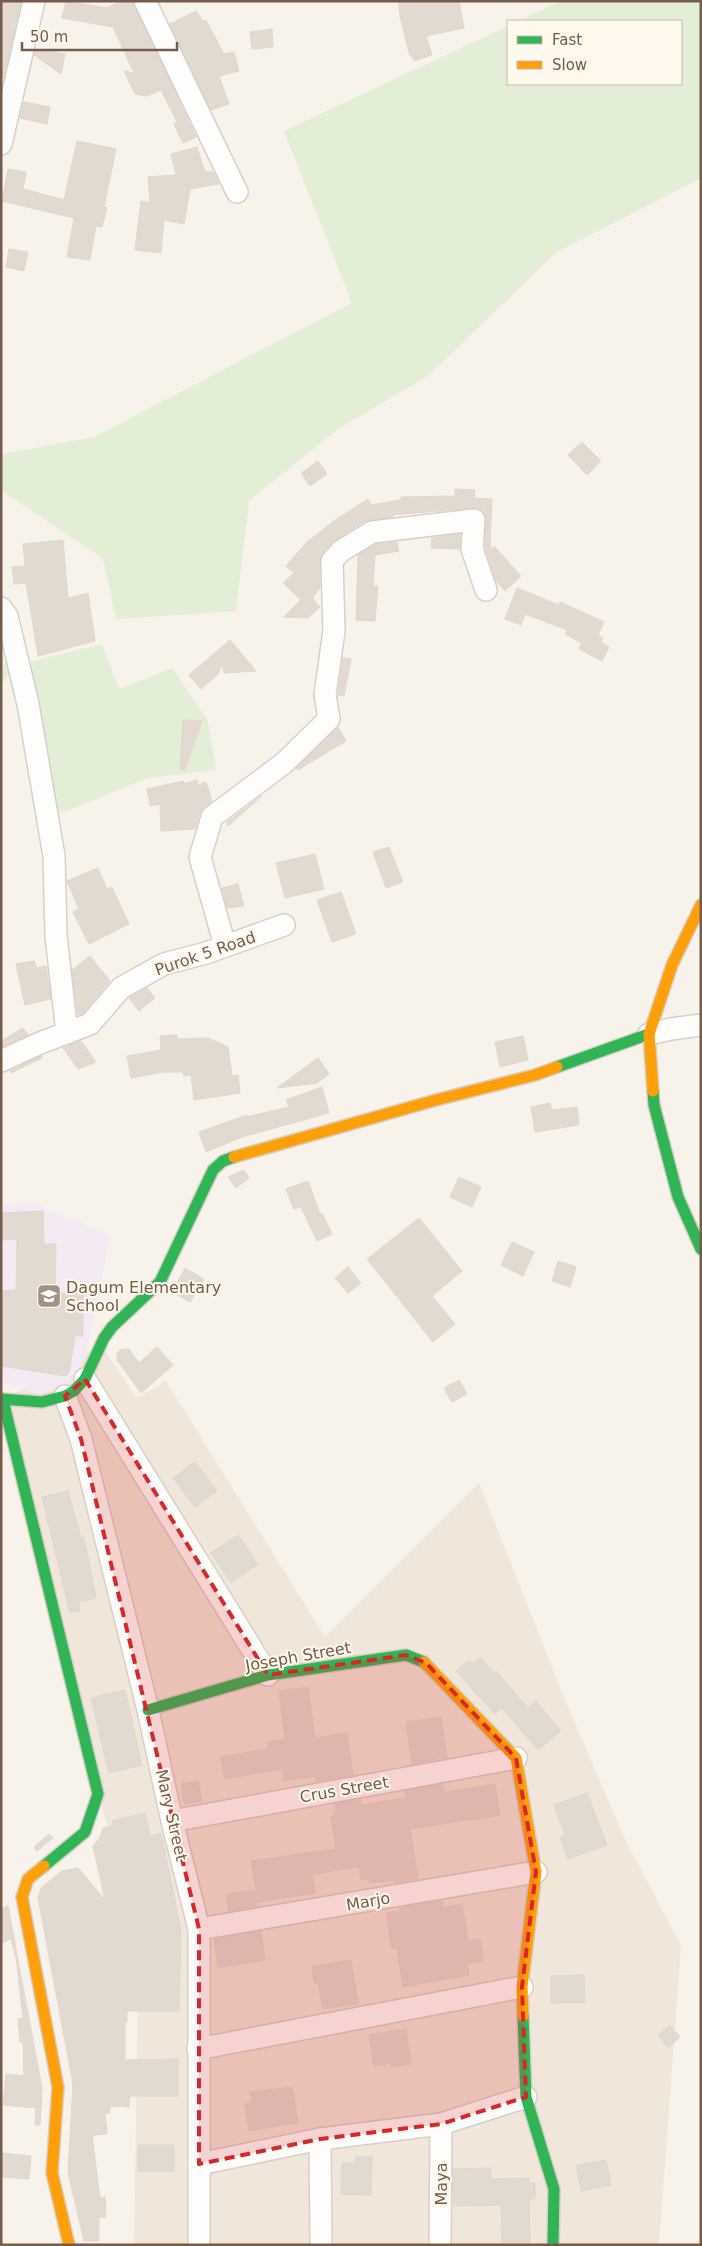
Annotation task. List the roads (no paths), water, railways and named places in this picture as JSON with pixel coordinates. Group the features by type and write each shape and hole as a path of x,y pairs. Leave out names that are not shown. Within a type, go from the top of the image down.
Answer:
{"main road":[{"path":"701,906 672,965 649,1034 654,1104 678,1197 701,1249"},
{"path":"69,2245 52,2173 58,2087 22,1897 28,1879 86,1832 98,1794 2,1399 42,1402 64,1396 85,1379 104,1338 160,1282 204,1187 213,1170 223,1161 256,1150 536,1075 649,1034"},
{"name":"Joseph Street","path":"148,1710 268,1675 406,1655 426,1663 516,1758"},
{"path":"516,1758 536,1872 522,1987 526,2097 554,2189 553,2245"}],"street":[{"path":"1,144 34,1"},
{"path":"146,1 237,192"},
{"path":"225,946 200,857 212,816 284,763 329,719 325,695 334,631 332,561 341,552 372,532 474,520 472,549 486,590"},
{"path":"1,608 7,616 28,704 54,856 56,936 67,1033"},
{"name":"Purok 5 Road","path":"1,1061 90,1024 121,988 164,964 225,946 284,925"},
{"path":"649,1034 701,1025"},
{"path":"85,1379 268,1675"},
{"name":"Mary Street","path":"64,1396 81,1439 148,1710 172,1821 199,1929 199,2245"},
{"name":"Crus Street","path":"172,1821 516,1758"},
{"name":"Marjo","path":"199,1929 536,1872"},
{"path":"198,2049 522,1987"},
{"path":"199,2164 320,2138 441,2124 526,2097"},
{"name":"Maya","path":"440,2245 441,2124"},
{"path":"320,2138 321,2245"}],"place":[{"name":"Dagum Elementary School","path":"49,1296"}]}
